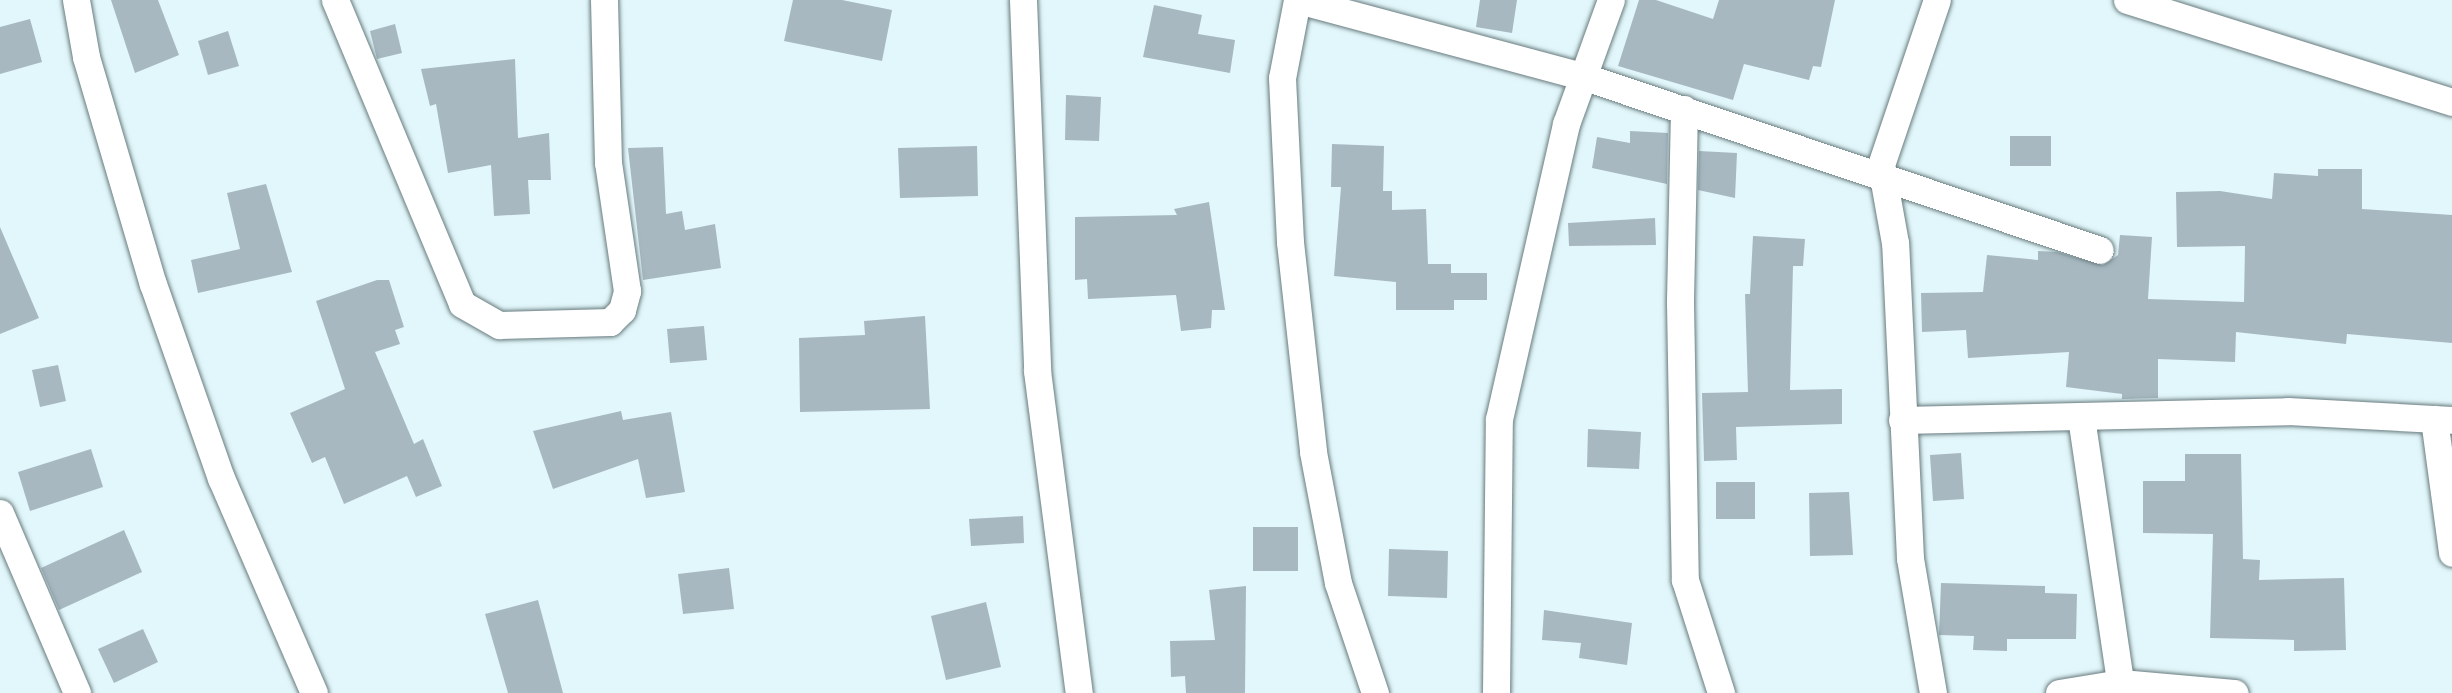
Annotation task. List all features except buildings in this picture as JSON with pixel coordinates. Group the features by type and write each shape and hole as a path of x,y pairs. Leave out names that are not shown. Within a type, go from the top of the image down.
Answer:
{"street":[{"path":"76,0 86,57 153,284 221,478 314,693"},
{"path":"335,0 462,304 499,325 610,322 622,310 627,291 608,164 604,0"},
{"path":"1023,0 1037,371 1079,693"},
{"path":"1375,693 1338,583 1312,441 1290,242 1282,78 1298,0 1582,76 1882,173 2100,250"},
{"path":"1496,693 1498,419 1566,124 1611,0"},
{"path":"1933,693 1910,558 1895,243 1882,173 1937,0"},
{"path":"2127,0 2452,102"},
{"path":"1684,109 1680,303 1685,580 1721,693"},
{"path":"1902,420 2288,411 2443,420 2452,553"},
{"path":"2081,417 2121,688"},
{"path":"0,513 77,693"},
{"path":"2059,693 2121,688 2235,693"}]}
